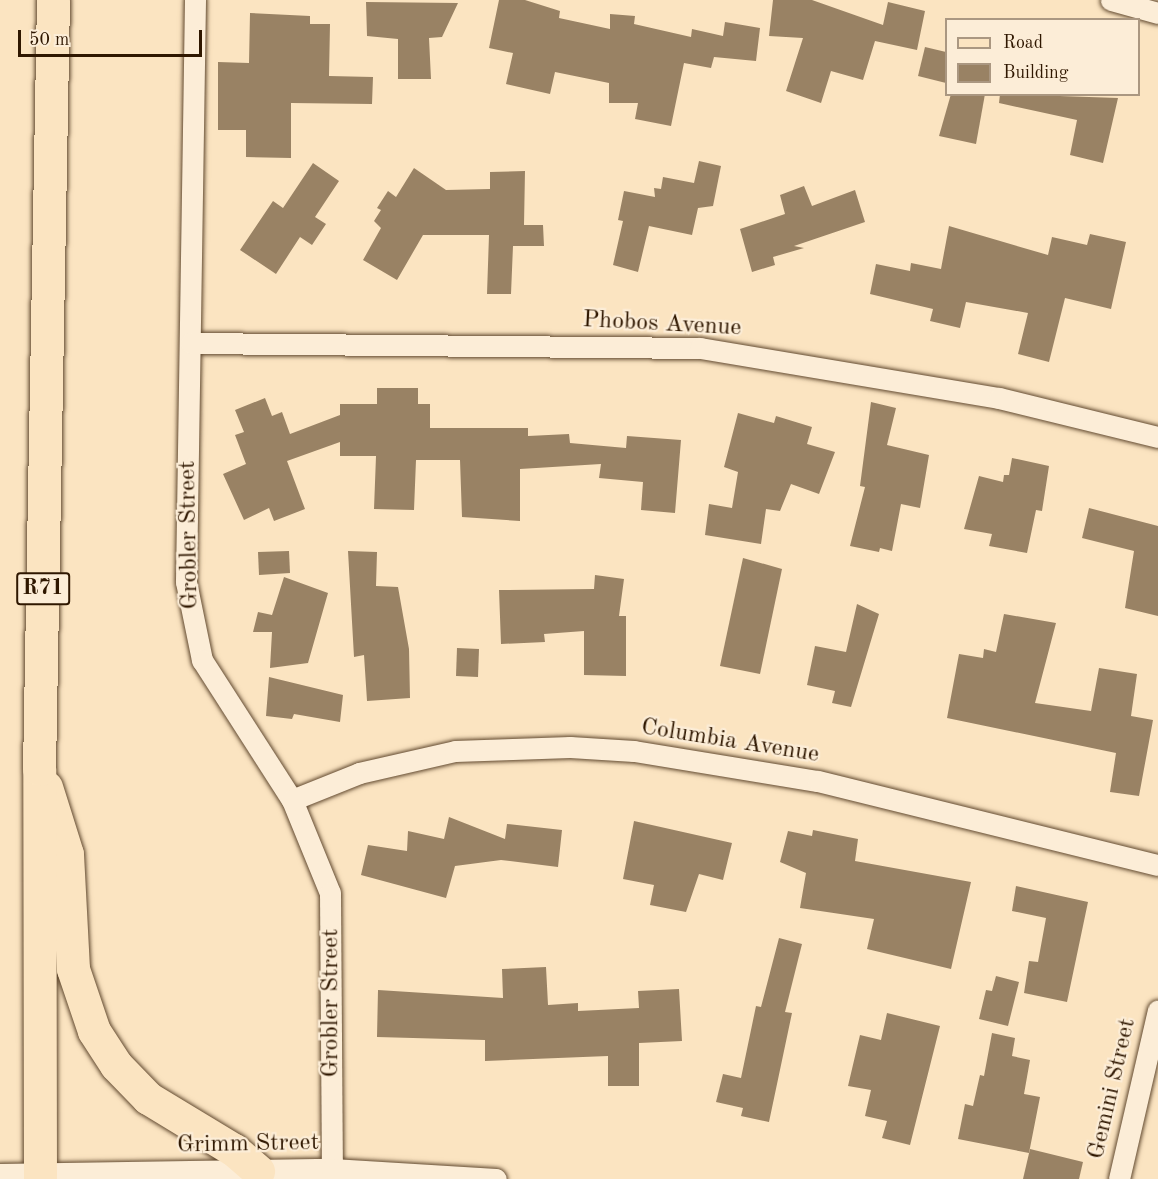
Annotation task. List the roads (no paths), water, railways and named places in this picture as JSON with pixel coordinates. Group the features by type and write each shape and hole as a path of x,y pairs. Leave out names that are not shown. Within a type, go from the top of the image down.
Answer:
{"main road":[{"name":"R71","path":"40,1177 39,769 53,0"},
{"path":"39,769 63,832 70,873 73,969 94,1031 116,1065 148,1098 234,1150 258,1171"}],"street":[{"name":"Grobler Street","path":"195,0 186,582 195,639 213,680 292,800 330,893 332,1174"},
{"path":"1111,0 1158,13"},
{"name":"Phobos Avenue","path":"191,343 700,348 999,398 1158,437"},
{"name":"Columbia Avenue","path":"292,800 359,773 455,751 570,747 634,751 818,782 1158,865"},
{"name":"Gemini Street","path":"1119,1179 1158,1010"},
{"name":"Grimm Street","path":"0,1174 40,1177 258,1171 496,1179"}]}
